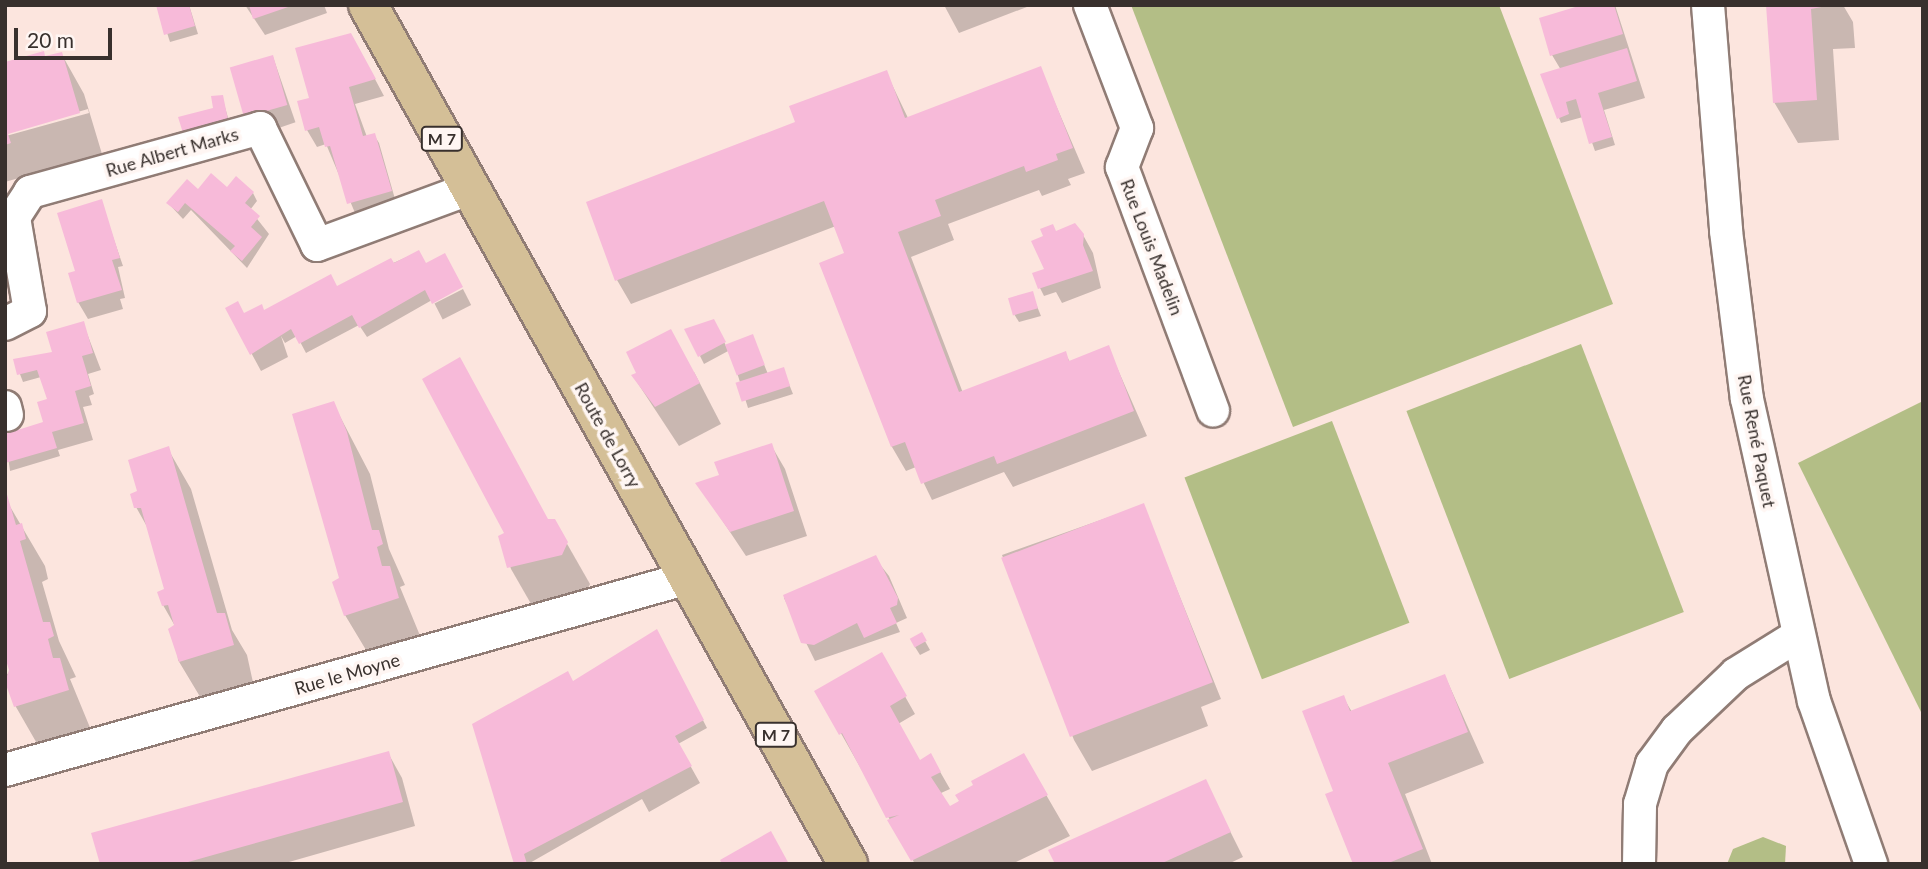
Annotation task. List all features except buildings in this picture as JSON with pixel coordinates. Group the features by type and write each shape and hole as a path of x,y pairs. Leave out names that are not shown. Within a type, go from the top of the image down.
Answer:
{"main road":[{"name":"Route de Lorry","path":"368,5 848,864"}],"street":[{"name":"Rue Louis Madelin","path":"1090,5 1137,128 1122,167 1213,411"},
{"name":"Rue René Paquet","path":"1708,5 1726,231 1747,399 1797,636 1833,765 1871,864"},
{"name":"Rue Albert Marks","path":"5,324 30,311 14,217 30,192 260,128 317,245 469,189"},
{"name":"Rue le Moyne","path":"5,770 688,578"},
{"path":"1639,864 1640,804 1652,764 1677,730 1717,691 1767,652 1797,636"}],"green space":[{"path":"1131,5 1499,5 1613,304 1293,427"},
{"path":"1581,344 1684,612 1509,679 1406,411"},
{"path":"1923,401 1923,716 1798,463"},
{"path":"1332,421 1409,623 1262,679 1184,478"},
{"path":"1763,837 1786,846 1785,864 1727,864 1733,849"}]}
